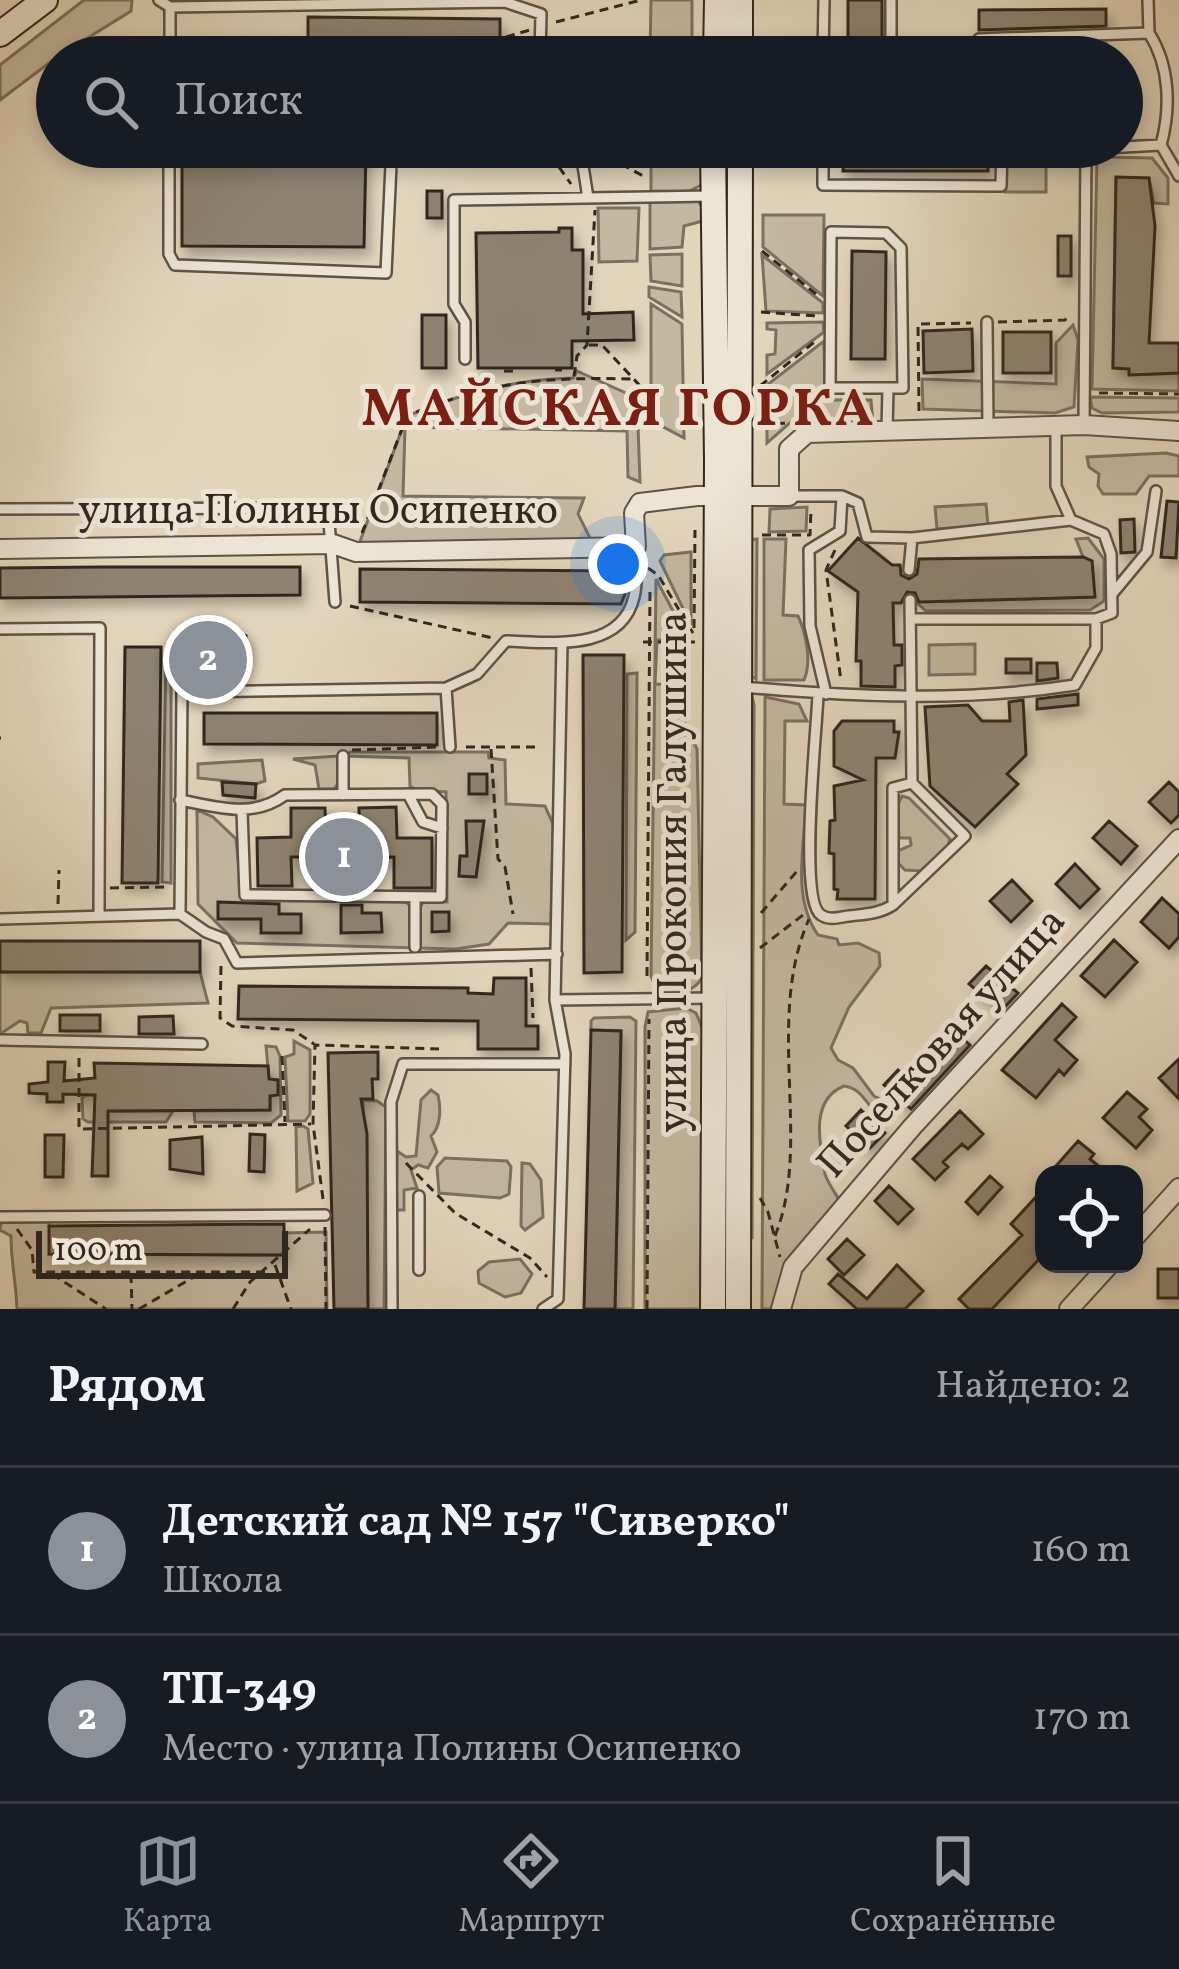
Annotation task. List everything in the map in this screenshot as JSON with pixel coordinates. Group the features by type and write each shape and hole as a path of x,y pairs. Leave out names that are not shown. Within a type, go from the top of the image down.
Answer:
{"main road":[{"path":"716,36 717,0"},
{"path":"740,0 740,36"},
{"path":"0,34 34,3"},
{"name":"улица Прокопия Галушина","path":"713,168 738,687 738,1309"},
{"name":"улица Прокопия Галушина","path":"713,1309 714,998 739,168"}],"street":[{"path":"639,555 634,513 640,503 788,496 790,449 807,433 1084,425 1179,431"},
{"name":"улица Полины Осипенко","path":"0,549 333,544 356,552 639,555"},
{"name":"Поселковая улица","path":"781,1309 793,1267 913,1126 1179,838"},
{"path":"1143,1228 1179,1188"},
{"path":"1069,1309 1102,1273"}],"lane":[{"path":"159,0 170,7 505,2 541,14 541,36"},
{"path":"170,7 181,0"},
{"path":"824,0 824,36"},
{"path":"891,0 891,36"},
{"path":"1148,0 1149,33 1164,56 1168,120 1161,146 1179,176"},
{"path":"170,7 170,36"},
{"path":"1064,36 1149,33"},
{"path":"1143,147 1161,146"},
{"path":"170,168 169,254 175,265 386,273 391,168"},
{"path":"582,168 586,197"},
{"path":"823,168 823,185 1001,186 1001,168"},
{"path":"1084,425 1086,168"},
{"path":"465,358 465,322 454,304 454,200 712,196"},
{"path":"831,232 886,232 901,248 903,388 830,388 830,330 831,232"},
{"path":"987,322 988,428"},
{"path":"887,433 888,388"},
{"path":"1056,426 1056,486 1071,520"},
{"path":"1112,595 1147,552 1156,491"},
{"path":"788,496 842,496 858,503 867,536 912,538 1071,520 1104,534 1111,554 1112,613 1096,620 910,619"},
{"path":"842,496 840,531 809,550 810,626 822,694 808,858 814,907 829,919 883,912 965,836 911,783 910,600"},
{"path":"0,509 328,508 335,602"},
{"path":"909,569 912,538"},
{"path":"180,914 182,692 446,688 477,674 506,641 562,643 600,637 628,614 639,555"},
{"path":"738,687 910,695 1037,691 1075,685 1096,648 1096,620"},
{"path":"0,629 100,628 99,914"},
{"path":"543,1309 558,1299 565,1064 555,1000 562,643"},
{"path":"446,688 450,747"},
{"path":"343,756 343,795"},
{"path":"893,905 893,788 911,783"},
{"path":"407,794 423,822 442,828"},
{"path":"180,800 242,811 266,808 285,795 432,794 442,804 441,897 245,896 242,811"},
{"path":"415,898 415,947"},
{"path":"0,919 180,914 224,939 237,963 557,954"},
{"path":"555,1000 714,998"},
{"path":"0,1040 202,1044"},
{"path":"392,1309 391,1102 403,1064 565,1064"},
{"path":"418,1196 419,1270"},
{"path":"392,1208 418,1215"},
{"path":"4,1217 325,1215"}],"path":[{"path":"510,36 641,0"},
{"path":"560,168 586,197 591,290 587,345 577,356 573,378"},
{"path":"628,168 645,177"},
{"path":"756,246 830,311"},
{"path":"584,290 591,290"},
{"path":"759,312 830,311"},
{"path":"919,419 918,324 1065,320"},
{"path":"759,387 830,330"},
{"path":"587,345 602,345 644,390"},
{"path":"504,371 515,371"},
{"path":"359,544 407,416 487,387 532,379 632,380"},
{"path":"760,535 810,535 811,507"},
{"path":"838,547 826,570 843,694"},
{"path":"639,555 658,575 694,634"},
{"path":"647,976 650,578"},
{"path":"335,602 506,641"},
{"path":"643,642 695,642"},
{"path":"176,645 177,690 182,692"},
{"path":"491,747 498,859 505,867 514,914"},
{"path":"343,756 345,750 535,747"},
{"path":"760,914 808,858"},
{"path":"58,904 59,870"},
{"path":"108,889 180,887"},
{"path":"775,1236 789,1149 785,1041 798,945 814,907"},
{"path":"760,948 814,907"},
{"path":"224,939 220,1018 232,1026 292,1030 315,1045 364,1047"},
{"path":"531,968 533,1018"},
{"path":"647,1309 649,1019"},
{"path":"79,1041 80,1129 313,1124"},
{"path":"315,1045 313,1124 325,1215 326,1309"},
{"path":"282,1056 285,1124"},
{"path":"392,1150 454,1213 530,1258 549,1280"},
{"path":"759,1196 787,1280"},
{"path":"233,1309 250,1282 325,1215"},
{"path":"4,1217 32,1250 34,1272 265,1272"},
{"path":"274,1263 291,1309"},
{"path":"50,1272 106,1309"},
{"path":"131,1272 135,1309 202,1272"}],"shaded area":[{"path":"84,0 132,0 131,11 91,36 37,36"},
{"path":"651,0 692,0 692,36 650,36"},
{"path":"36,37 36,73 0,100 0,65"},
{"path":"1143,158 1152,158 1168,178 1168,204 1154,203 1149,178 1116,178 1113,367 1129,369 1130,375 1179,373 1179,391 1092,389 1097,168 1143,168"},
{"path":"651,168 704,168 703,184 688,192 651,191"},
{"path":"1005,168 1046,168 1046,192 1005,192"},
{"path":"698,200 706,215 703,221 684,226 682,247 650,249 650,201"},
{"path":"598,208 639,208 637,261 599,262"},
{"path":"763,215 824,215 823,296 763,247"},
{"path":"682,254 682,286 651,281 650,255"},
{"path":"762,255 823,303 823,313 766,311"},
{"path":"649,287 681,292 682,317 649,297"},
{"path":"651,304 682,324 684,438 656,423 651,415"},
{"path":"823,322 824,332 767,374 767,355 775,354 776,330 767,329 767,323"},
{"path":"1073,325 1078,340 1074,407 1055,413 923,409 922,379 1056,384 1056,343"},
{"path":"824,341 825,400 871,400 873,423 792,421 767,443 767,385"},
{"path":"577,371 637,398 640,482 628,477 627,431 405,427 403,496 584,498 578,514 595,548 359,544 407,416 488,389 573,378"},
{"path":"1090,397 1179,398 1179,412 1102,413 1092,408"},
{"path":"1179,456 1179,476 1149,476 1136,494 1103,494 1099,474 1089,467 1087,457"},
{"path":"986,504 988,525 937,529 935,507"},
{"path":"807,507 806,531 769,532 770,509"},
{"path":"1088,538 1104,559 1104,601 1090,610 926,611 916,602 1094,597 1092,561 1083,557 1076,539"},
{"path":"757,539 756,679 751,676 749,540"},
{"path":"764,539 786,539 783,615 798,616 803,631 808,656 804,680 764,680"},
{"path":"691,552 691,625 660,561 664,555"},
{"path":"656,579 687,637 657,640 655,684 685,685 685,726 697,749 702,978 688,990 658,993 651,976"},
{"path":"975,644 975,674 929,675 929,645"},
{"path":"166,654 171,655 171,883 162,882"},
{"path":"637,673 635,932 626,940 627,674"},
{"path":"752,696 752,1239 746,1228 748,704"},
{"path":"765,697 799,704 807,721 785,721 784,804 806,805 802,889 810,921 818,935 837,939 839,945 858,943 879,953 880,966 849,1007 831,1048 894,1111 885,1119 857,1091 844,1086 826,1102 819,1124 821,1150 826,1177 839,1200 776,1309 762,1309"},
{"path":"350,752 488,752 489,758 505,760 506,804 545,806 553,824 551,924 508,923 489,944 456,949 237,943 198,904 197,810 213,817 236,839 242,900 406,902 412,908 419,943 423,902 447,902 446,792 410,786 409,758 347,756"},
{"path":"338,756 341,779 334,789 319,789 315,765 293,759"},
{"path":"262,760 265,781 256,784 198,778 198,764"},
{"path":"902,796 950,839 922,871 905,870 898,863 898,851 911,845 910,838 899,838 897,806"},
{"path":"0,972 200,972 208,1003 51,1008 41,1033 28,1033 27,1023 20,1021 0,1034"},
{"path":"686,1008 696,1013 703,1030 701,1309 645,1309 645,1027 648,1012"},
{"path":"630,1017 636,1021 633,1309 615,1309 621,1031 591,1030 591,1021"},
{"path":"294,1041 310,1050 310,1114 305,1121 288,1121 285,1057 294,1054"},
{"path":"266,1046 276,1047 280,1056 281,1115 271,1123 195,1122 194,1111 270,1110 270,1096 278,1080 269,1079"},
{"path":"431,1090 438,1095 440,1106 431,1136 437,1152 428,1168 418,1165 411,1170 417,1188 404,1190 404,1210 396,1210 397,1151 416,1156 421,1100"},
{"path":"95,1095 96,1111 173,1111 166,1122 88,1122 83,1119 82,1098"},
{"path":"363,1100 386,1107 384,1309 363,1309"},
{"path":"296,1127 308,1129 313,1183 297,1191"},
{"path":"445,1158 507,1161 511,1167 509,1194 500,1198 439,1193 437,1167"},
{"path":"522,1163 530,1164 541,1180 543,1217 525,1230 521,1226"},
{"path":"2,1219 49,1219 50,1254 283,1255 284,1233 326,1232 327,1309 17,1309 11,1236 0,1230"},
{"path":"520,1259 532,1274 521,1293 505,1297 479,1283 478,1271 489,1262"}],"building":[{"path":"848,0 882,0 882,36 848,36"},
{"path":"1106,9 1106,26 979,30 979,10"},
{"path":"308,17 500,19 500,36 308,36"},
{"path":"182,168 366,168 364,247 182,246"},
{"path":"843,168 988,168 988,171"},
{"path":"1116,177 1149,178 1155,226 1149,343 1179,343 1179,373 1129,375 1129,369 1113,368"},
{"path":"427,191 442,191 442,218 427,218"},
{"path":"559,228 572,228 572,250 583,250 583,314 633,312 634,340 572,341 572,368 478,368 476,233 559,232"},
{"path":"1058,236 1071,236 1071,276 1058,276"},
{"path":"852,251 886,252 885,359 851,359"},
{"path":"422,315 446,315 446,368 422,368"},
{"path":"972,329 973,371 924,373 923,331"},
{"path":"1003,332 1051,332 1051,373 1003,373"},
{"path":"1167,501 1179,502 1176,558 1161,557"},
{"path":"1134,519 1135,552 1121,553 1120,520"},
{"path":"858,538 892,565 900,565 901,575 909,579 917,574 919,559 1083,557 1092,561 1095,597 919,602 915,593 907,592 901,603 893,603 894,645 902,645 895,687 861,686 861,661 856,661 858,592 828,571"},
{"path":"300,567 300,595 0,598 0,568"},
{"path":"360,569 626,571 625,594 621,604 360,602"},
{"path":"233,635 246,636 244,660 230,658"},
{"path":"125,647 161,647 158,883 122,883"},
{"path":"196,652 220,652 221,668 196,668"},
{"path":"583,655 624,655 622,972 584,973"},
{"path":"1006,659 1031,659 1031,673 1006,673"},
{"path":"1037,663 1057,663 1058,678 1037,681"},
{"path":"1078,694 1078,705 1037,709 1037,699"},
{"path":"1023,700 1026,755 1007,774 1018,784 975,827 930,786 925,707 968,705 982,721 1010,721 1009,702"},
{"path":"204,713 437,713 437,745 204,744"},
{"path":"842,721 894,721 894,732 899,732 895,758 876,758 875,899 837,899 834,889 834,854 829,853 834,786 863,780 834,766 834,731"},
{"path":"469,774 487,774 487,794 469,794"},
{"path":"222,782 256,784 255,798 223,795"},
{"path":"1169,782 1179,792 1179,815 1171,823 1149,802"},
{"path":"396,807 397,838 432,838 432,888 394,888 394,857 361,858 362,887 324,887 324,857 291,857 292,886 258,886 257,838 291,837 291,808 325,808 326,838 359,837 359,808"},
{"path":"466,821 484,821 476,877 459,876 460,856 467,856"},
{"path":"1109,821 1137,846 1121,864 1093,838"},
{"path":"1075,864 1099,889 1080,908 1056,884"},
{"path":"1012,880 1032,901 1011,922 990,901"},
{"path":"1162,898 1179,914 1179,937 1169,948 1141,922"},
{"path":"218,902 279,904 279,914 301,914 301,933 261,933 261,919 218,919"},
{"path":"341,905 362,905 362,913 381,913 382,932 341,933"},
{"path":"432,912 449,912 449,931 432,932"},
{"path":"1114,940 1137,962 1105,997 1081,976"},
{"path":"0,941 200,941 200,972 0,972"},
{"path":"986,966 1018,993 1001,1011 969,984"},
{"path":"494,978 526,978 526,1026 538,1026 538,1049 478,1049 478,1021 238,1019 239,986 468,988 468,993 493,994"},
{"path":"1062,1004 1076,1017 1055,1040 1077,1060 1064,1075 1059,1070 1036,1098 1002,1070"},
{"path":"60,1015 100,1015 100,1031 60,1031"},
{"path":"173,1016 174,1034 139,1034 139,1017"},
{"path":"591,1030 621,1031 615,1309 584,1309"},
{"path":"953,1030 970,1045 911,1109 884,1085 898,1070 913,1082 944,1052 937,1044"},
{"path":"378,1052 373,1099 361,1099 367,1134 368,1309 334,1309 328,1053"},
{"path":"1179,1059 1179,1099 1159,1078"},
{"path":"48,1062 65,1062 64,1081 95,1078 94,1063 268,1066 269,1079 278,1080 278,1095 270,1096 270,1110 108,1111 108,1176 92,1176 95,1095 63,1094 63,1102 47,1102 47,1094 29,1093 29,1084 48,1082"},
{"path":"1127,1092 1147,1109 1139,1117 1152,1130 1136,1148 1103,1118"},
{"path":"861,1110 885,1133 870,1148 846,1126"},
{"path":"960,1111 983,1134 968,1149 962,1144 943,1162 948,1167 935,1180 913,1159"},
{"path":"250,1134 265,1135 264,1172 249,1171"},
{"path":"45,1135 64,1135 63,1177 45,1177"},
{"path":"202,1137 203,1174 170,1169 170,1140"},
{"path":"1078,1141 1094,1154 1090,1159 1097,1165 1057,1165"},
{"path":"990,1176 1002,1187 978,1214 966,1202"},
{"path":"889,1186 913,1209 898,1224 875,1201"},
{"path":"1035,1198 1035,1264 992,1309 969,1309 959,1299 1022,1235 1011,1224"},
{"path":"284,1224 284,1255 49,1254 49,1226"},
{"path":"847,1239 864,1255 844,1275 828,1259"},
{"path":"897,1265 923,1291 905,1309 857,1309 829,1284 838,1274 867,1299"},
{"path":"1158,1269 1179,1269 1179,1298 1158,1298"}],"place":[{"name":"ТП-349","path":"208,660"},
{"name":"Детский сад № 157 \"Сиверко\"","path":"344,857"}],"district":[{"name":"МАЙСКАЯ ГОРКА","path":"619,411"}]}
